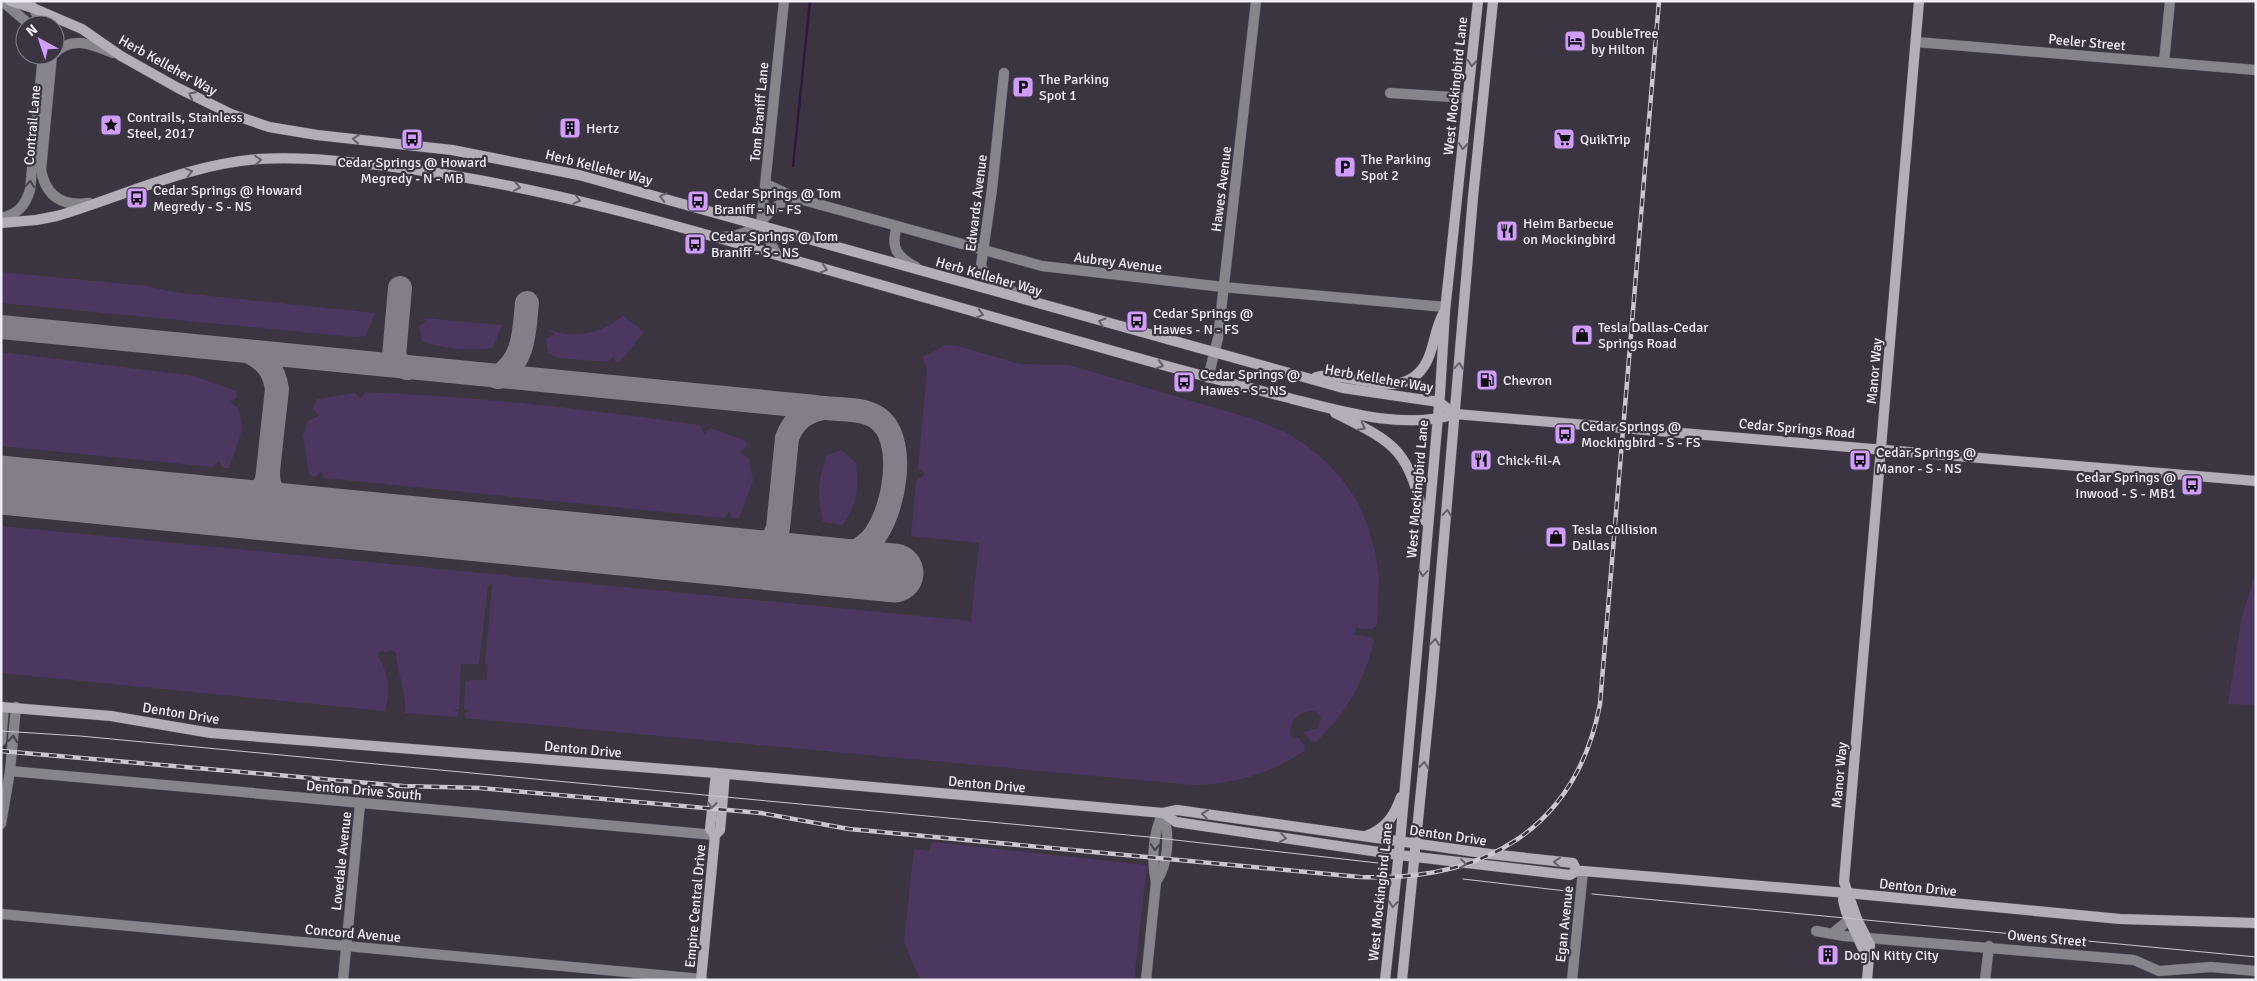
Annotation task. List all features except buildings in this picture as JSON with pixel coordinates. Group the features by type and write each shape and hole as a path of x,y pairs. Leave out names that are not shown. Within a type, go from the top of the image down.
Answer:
{"main road":[{"name":"Herb Kelleher Way","path":"10,1 31,5 82,29 121,56 214,106 269,127 317,135 442,149 545,167 761,224 928,274 1308,379 1369,393 1439,402 1455,414"},
{"name":"West Mockingbird Lane","path":"1385,980 1399,855 1439,402 1445,309 1478,1"},
{"name":"West Mockingbird Lane","path":"1402,980 1431,691 1473,197 1493,1"},
{"name":"Manor Way","path":"1867,980 1868,960 1851,899 1844,882 1919,1"},
{"path":"1468,98 1482,98"},
{"path":"1,223 50,217 109,200 184,173 255,160 310,159 445,174 539,192 718,238 1208,378 1318,405 1374,417 1437,420 1455,414"},
{"path":"1458,195 1473,197"},
{"path":"1308,379 1319,376 1380,384 1396,384 1406,380 1420,371 1428,361 1436,326 1445,309"},
{"path":"1318,405 1384,438 1396,450 1412,475 1427,529"},
{"name":"Cedar Springs Road","path":"1455,414 2256,481"},
{"path":"1413,688 1431,691"},
{"name":"Denton Drive","path":"3,707 111,716 211,733 720,773 1163,813 1177,810 1400,842 1574,863 1580,871"},
{"name":"Empire Central Drive","path":"702,979 715,835 720,830 720,773"},
{"path":"1364,837 1380,831 1386,825 1399,803 1405,784"},
{"name":"Denton Drive","path":"1163,813 1176,822 1399,855 1570,875 1580,871 1847,893 2120,919 2256,924"},
{"name":"Manor Way","path":"1847,893 1843,900 1849,920 1862,937"}],"street":[{"path":"2,1 18,15"},
{"name":"Tom Braniff Lane","path":"761,224 784,1"},
{"name":"Hawes Avenue","path":"1208,378 1214,354 1223,287 1256,1"},
{"path":"2164,62 2170,1"},
{"path":"65,44 77,41 121,56"},
{"name":"Peeler Street","path":"1916,42 2256,70"},
{"name":"Contrail Lane","path":"1,218 19,211 26,201 30,190 49,65"},
{"name":"Contrail Lane","path":"50,65 41,170 43,181 48,192 65,203 78,204 109,200"},
{"name":"Edwards Avenue","path":"1004,73 985,250 981,266 986,276 1037,304"},
{"path":"1390,93 1468,98"},
{"name":"Aubrey Avenue","path":"766,184 796,198 1050,267 1223,287 1445,309"},
{"path":"718,238 738,237 761,224 777,204 796,198"},
{"path":"761,224 777,255"},
{"path":"897,226 894,236 895,251 902,259 928,274"},
{"path":"1,740 3,707"},
{"path":"1,824 10,771 16,707"},
{"name":"Denton Drive South","path":"10,771 715,835"},
{"name":"Lovedale Avenue","path":"343,980 360,804"},
{"path":"1146,980 1156,882 1154,871 1156,828 1163,813"},
{"name":"Egan Avenue","path":"1572,980 1580,871"},
{"name":"Concord Avenue","path":"1,914 702,979"},
{"path":"1832,933 1849,920"},
{"name":"Owens Street","path":"1816,931 1862,937 1989,946 2134,960 2159,971 2211,967 2256,971"},
{"path":"1985,980 1989,946"}],"shaded area":[{"path":"1,272 147,286 173,292 375,313 366,336 354,337 1,303"},
{"path":"623,316 644,332 621,361 617,363 613,356 608,362 559,358 548,353 546,339 554,334 547,329 567,334 587,333 606,327"},
{"path":"423,318 502,325 493,348 457,349 422,341 419,326 427,322"},
{"path":"946,345 958,346 1020,364 1069,365 1253,419 1287,433 1307,446 1327,463 1344,482 1357,501 1367,524 1375,551 1379,578 1377,625 1372,629 1356,628 1355,635 1371,637 1374,641 1365,670 1353,696 1337,720 1316,742 1311,741 1304,732 1318,728 1321,717 1314,711 1304,712 1294,720 1290,734 1294,739 1298,737 1305,746 1304,751 1265,772 1238,780 1194,785 465,718 464,713 470,711 464,709 465,683 469,680 487,680 488,665 485,664 492,584 488,585 479,664 461,664 459,709 453,710 459,712 457,717 405,713 405,699 396,653 391,650 386,653 383,650 377,654 386,674 388,688 385,711 1,673 1,526 971,621 979,543 911,536 916,481 925,474 918,468 927,371 923,357"},
{"path":"1,352 194,376 236,391 237,397 230,402 239,409 242,430 229,468 223,468 219,461 213,467 1,446"},
{"path":"365,392 491,400 700,425 704,434 710,428 746,441 747,447 740,452 749,459 753,481 739,518 733,519 729,511 724,518 324,478 321,471 315,477 309,475 303,436 308,421 319,416 313,409 317,399 355,393 360,399"},
{"path":"842,450 856,463 857,481 856,496 843,525 823,522 819,495 821,474 827,455"},
{"path":"2256,571 2256,705 2228,704 2241,621"},
{"path":"932,842 1147,865 1134,980 920,980 904,942 914,849 929,851"}],"waterway":[{"path":"793,166 810,1"}],"taxiway":[{"path":"400,288 394,356 399,364 407,368"},
{"path":"498,377 514,362 522,344 527,303"},
{"path":"1,327 847,409 870,414 886,427 892,441 895,458 895,477 886,513 879,529 871,540 859,550 845,557 816,566"},
{"path":"235,508 254,498 262,490 267,480 277,389 274,376 268,366 261,358 250,352"},
{"path":"732,557 754,553 766,547 775,536 778,528 787,438 793,426 800,418 810,412 823,408"},
{"path":"268,475 271,489 277,500 287,509 300,515"}],"runway":[{"path":"1,485 894,573"}],"tram line":[{"path":"1,731 80,736 1149,837 1378,863"},
{"path":"1463,879 1566,891"},
{"path":"1592,894 2256,957"}],"railway":[{"path":"1,751 403,786 480,788 761,813 849,829 1360,877 1404,876 1446,870 1483,858 1517,840 1546,815 1570,785 1588,748 1600,704 1659,1"}],"place":[{"name":"DoubleTree by Hilton","path":"1575,41"},
{"name":"The Parking Spot 1","path":"1023,87"},
{"name":"Contrails, Stainless Steel, 2017","path":"111,125"},
{"name":"Hertz","path":"570,128"},
{"name":"Cedar Springs @ Howard Megredy - N - MB","path":"412,139"},
{"name":"QuikTrip","path":"1564,139"},
{"name":"The Parking Spot 2","path":"1345,167"},
{"name":"Cedar Springs @ Howard Megredy - S - NS","path":"137,198"},
{"name":"Cedar Springs @ Tom Braniff - N - FS","path":"698,201"},
{"name":"Heim Barbecue on Mockingbird","path":"1507,231"},
{"name":"Cedar Springs @ Tom Braniff - S - NS","path":"695,244"},
{"name":"Cedar Springs @ Hawes - N - FS","path":"1137,321"},
{"name":"Tesla Dallas-Cedar Springs Road","path":"1582,335"},
{"name":"Chevron","path":"1487,380"},
{"name":"Cedar Springs @ Hawes - S - NS","path":"1184,382"},
{"name":"Cedar Springs @ Mockingbird - S - FS","path":"1565,434"},
{"name":"Chick-fil-A","path":"1481,460"},
{"name":"Cedar Springs @ Manor - S - NS","path":"1860,460"},
{"name":"Cedar Springs @ Inwood - S - MB1","path":"2192,485"},
{"name":"Tesla Collision Dallas","path":"1556,537"},
{"name":"Dog N Kitty City","path":"1828,955"}]}
